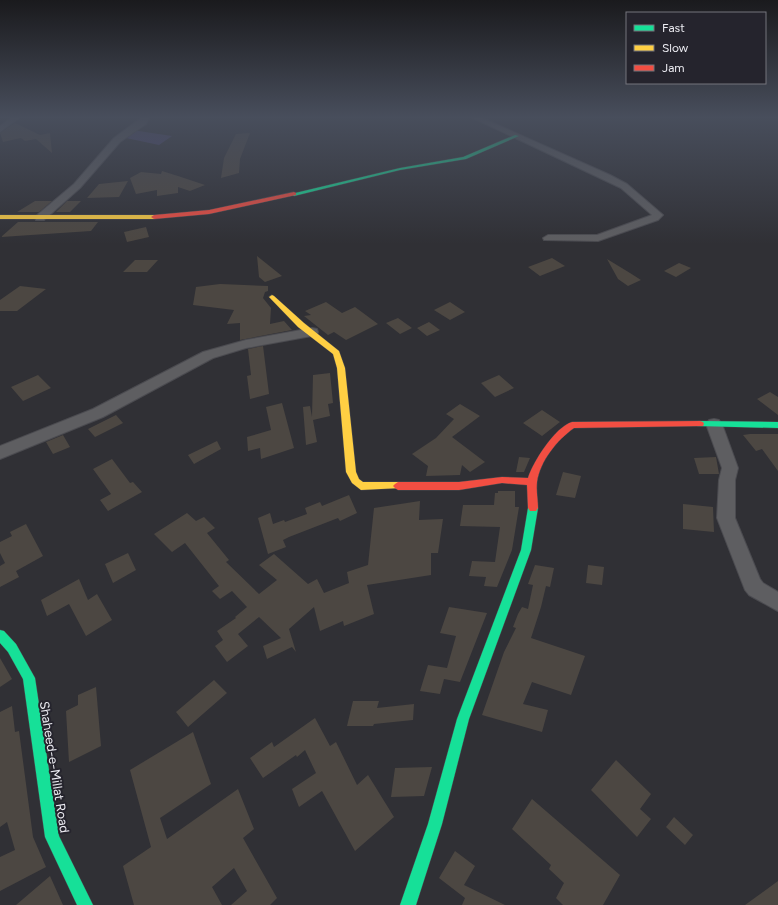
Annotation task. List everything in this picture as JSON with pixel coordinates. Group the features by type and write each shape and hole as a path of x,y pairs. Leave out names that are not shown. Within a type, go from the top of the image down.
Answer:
{"street":[{"path":"40,218 78,186 99,160"},
{"path":"0,217 40,218 156,216 216,211 400,169 451,160"},
{"path":"548,238 598,238 654,218 658,215 624,186 607,176 572,160"},
{"path":"272,297 336,353 341,368 351,472 355,481 361,486 459,486 486,480 532,482"},
{"path":"0,453 35,437 68,426 99,412 207,355 231,348 312,332"},
{"path":"714,424 730,468 727,480 726,518 730,531 752,584 756,589 778,602"},
{"path":"408,905 435,824 463,719 526,550 534,501 532,482 546,450 565,429 572,425 714,424 778,426"},
{"name":"Shaheed-e-Millat Road","path":"0,635 12,648 29,678 32,708 52,837 82,904"}],"building":[{"path":"224,160 240,160 239,173 221,178"},
{"path":"162,171 205,185 190,191 178,187 178,193 157,196 157,190 136,194 130,178 141,172 161,174"},
{"path":"128,181 119,197 87,198 99,184"},
{"path":"35,201 52,201 39,212 17,212"},
{"path":"67,201 81,201 70,212 56,212"},
{"path":"18,222 98,222 91,231 1,237"},
{"path":"146,227 149,237 127,242 124,232"},
{"path":"257,256 282,276 265,282 259,277"},
{"path":"552,258 565,266 540,276 528,267"},
{"path":"607,259 641,280 628,286 618,279"},
{"path":"135,260 158,260 147,272 123,272"},
{"path":"679,263 691,268 676,277 664,271"},
{"path":"220,284 268,286 268,291 265,292 263,298 271,308 270,324 284,321 292,330 240,340 240,323 227,324 234,310 193,305 196,287"},
{"path":"20,286 46,289 17,311 0,311 0,300"},
{"path":"326,302 342,313 355,307 378,324 346,340 334,332 328,335 304,316 311,315 305,311"},
{"path":"450,302 465,312 450,320 434,310"},
{"path":"398,318 412,328 400,334 386,323"},
{"path":"429,322 440,330 427,336 417,328"},
{"path":"263,346 269,394 250,399 247,376 251,375 248,349"},
{"path":"330,373 333,403 328,404 330,416 313,420 317,442 306,445 303,407 310,406 312,417 313,375"},
{"path":"38,375 51,388 23,401 11,387"},
{"path":"499,375 514,388 495,397 481,383"},
{"path":"770,392 778,397 778,415 757,399"},
{"path":"282,403 294,448 261,459 260,448 248,451 247,437 271,430 266,407"},
{"path":"460,404 480,416 452,437 485,462 470,472 462,465 460,475 426,476 428,466 412,454 436,438 454,419 446,414"},
{"path":"542,410 560,422 542,436 523,423"},
{"path":"116,415 123,423 95,437 88,429"},
{"path":"778,434 778,471 762,449 756,451 743,435"},
{"path":"63,435 70,447 53,454 46,442"},
{"path":"217,441 221,449 194,464 188,455"},
{"path":"519,457 530,458 524,472 516,472"},
{"path":"716,457 719,474 699,474 694,458"},
{"path":"112,459 130,483 133,482 142,492 108,511 100,500 111,494 93,469"},
{"path":"563,472 581,476 575,498 556,495"},
{"path":"498,491 515,491 515,507 519,507 512,550 497,587 484,586 486,577 469,576 472,561 495,562 500,527 460,526 463,505 494,505 495,493 498,493"},
{"path":"349,495 357,513 340,521 338,518 289,537 283,540 286,547 268,554 258,518 270,513 273,524 284,520 285,522 307,514 305,508 320,502 322,506"},
{"path":"420,501 419,520 443,519 438,553 431,553 431,575 367,585 374,614 344,626 343,621 320,631 314,607 289,629 296,652 292,647 267,659 263,646 281,638 259,617 238,634 248,646 227,662 215,646 223,640 217,631 236,618 235,617 247,607 232,591 220,599 212,591 219,586 185,543 172,552 154,534 187,513 196,521 204,517 215,528 207,533 229,560 226,562 259,594 277,580 259,565 274,554 308,584 317,579 324,593 349,583 347,572 368,565 374,508"},
{"path":"683,504 713,507 714,532 683,529"},
{"path":"26,524 43,556 16,571 19,577 0,587 0,566 5,563 0,553 0,542 12,536 10,532"},
{"path":"128,553 136,570 113,583 105,564"},
{"path":"535,565 554,568 550,587 546,586 531,638 585,656 571,695 532,682 523,704 548,710 542,732 482,715 504,652 516,628 513,627 518,614 522,607 528,609 533,585 528,584"},
{"path":"588,565 604,567 602,585 586,583"},
{"path":"79,579 88,600 97,594 112,620 86,636 69,604 47,616 41,600"},
{"path":"449,607 487,613 460,682 444,679 440,694 420,691 428,665 447,668 456,636 440,633"},
{"path":"0,658 12,679 0,687"},
{"path":"214,680 227,693 188,727 176,712"},
{"path":"96,687 101,746 69,762 66,711 78,705 78,695"},
{"path":"353,701 379,701 377,708 414,704 413,720 374,724 373,726 347,726"},
{"path":"12,706 15,732 19,731 33,837 46,867 0,891 0,857 15,850 7,822 0,827 0,712"},
{"path":"315,718 330,746 336,742 357,785 368,775 394,817 355,851 322,791 299,807 292,789 316,773 305,750 297,757 296,755 263,778 250,758 272,742 274,747"},
{"path":"193,732 211,784 160,818 167,839 238,789 254,829 243,838 277,898 270,905 231,905 247,891 234,868 212,887 222,905 134,905 123,866 151,847 130,770"},
{"path":"616,760 651,794 640,809 651,819 637,837 591,790"},
{"path":"432,767 424,796 391,797 395,768"},
{"path":"532,799 620,875 603,905 563,905 556,898 564,883 549,869 551,865 512,829"},
{"path":"674,817 693,835 685,845 666,827"},
{"path":"455,851 475,866 464,885 505,905 462,905 465,898 439,878"},
{"path":"50,876 63,905 16,905"},
{"path":"778,881 778,905 745,905"}],"traffic: fast":[{"path":"294,194 400,169 451,160"},
{"path":"700,424 778,425"},
{"path":"408,905 435,824 463,719 526,550 533,508"},
{"path":"0,635 12,648 29,678 52,837 85,905"}],"traffic: slow":[{"path":"0,217 154,217"},
{"path":"272,297 301,325 336,353 341,368 351,472 355,481 361,486 398,486"}],"traffic: jam":[{"path":"154,217 209,212 294,194"},
{"path":"533,508 532,483 537,468 553,443 566,429 572,425 700,424"},
{"path":"398,486 459,486 502,480 532,482"}]}
